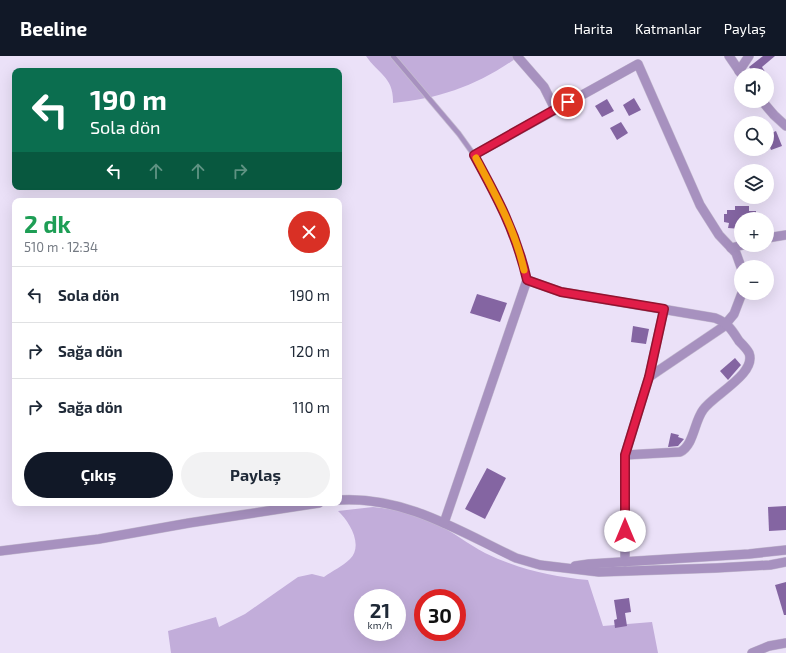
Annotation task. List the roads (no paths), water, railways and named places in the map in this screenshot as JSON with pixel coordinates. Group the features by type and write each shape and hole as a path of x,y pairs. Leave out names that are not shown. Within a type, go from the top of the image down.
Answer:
{"street":[{"path":"517,56 544,87 555,110"},
{"path":"729,56 737,68"},
{"path":"743,68 749,56"},
{"path":"474,155 638,64 700,205 712,225 736,253 739,260"},
{"path":"768,108 774,116 786,126"},
{"path":"774,237 786,235"},
{"path":"444,524 527,280 561,292 711,317 726,324 749,353 747,366 742,376 711,401 703,410 697,420 688,446 684,450 680,452 625,455"},
{"path":"649,377 726,324 738,306 740,300"},
{"path":"625,562 625,455 649,377 664,309"},
{"path":"342,500 367,500 395,504 418,511 516,558 540,565 599,572 723,568 770,565 786,562"},
{"path":"0,551 99,539 300,506"},
{"path":"565,568 589,564 748,554 786,550"},
{"path":"752,653 769,646 786,643"}],"lane":[{"path":"393,56 459,134 474,155 511,227 519,249 527,280"}]}
